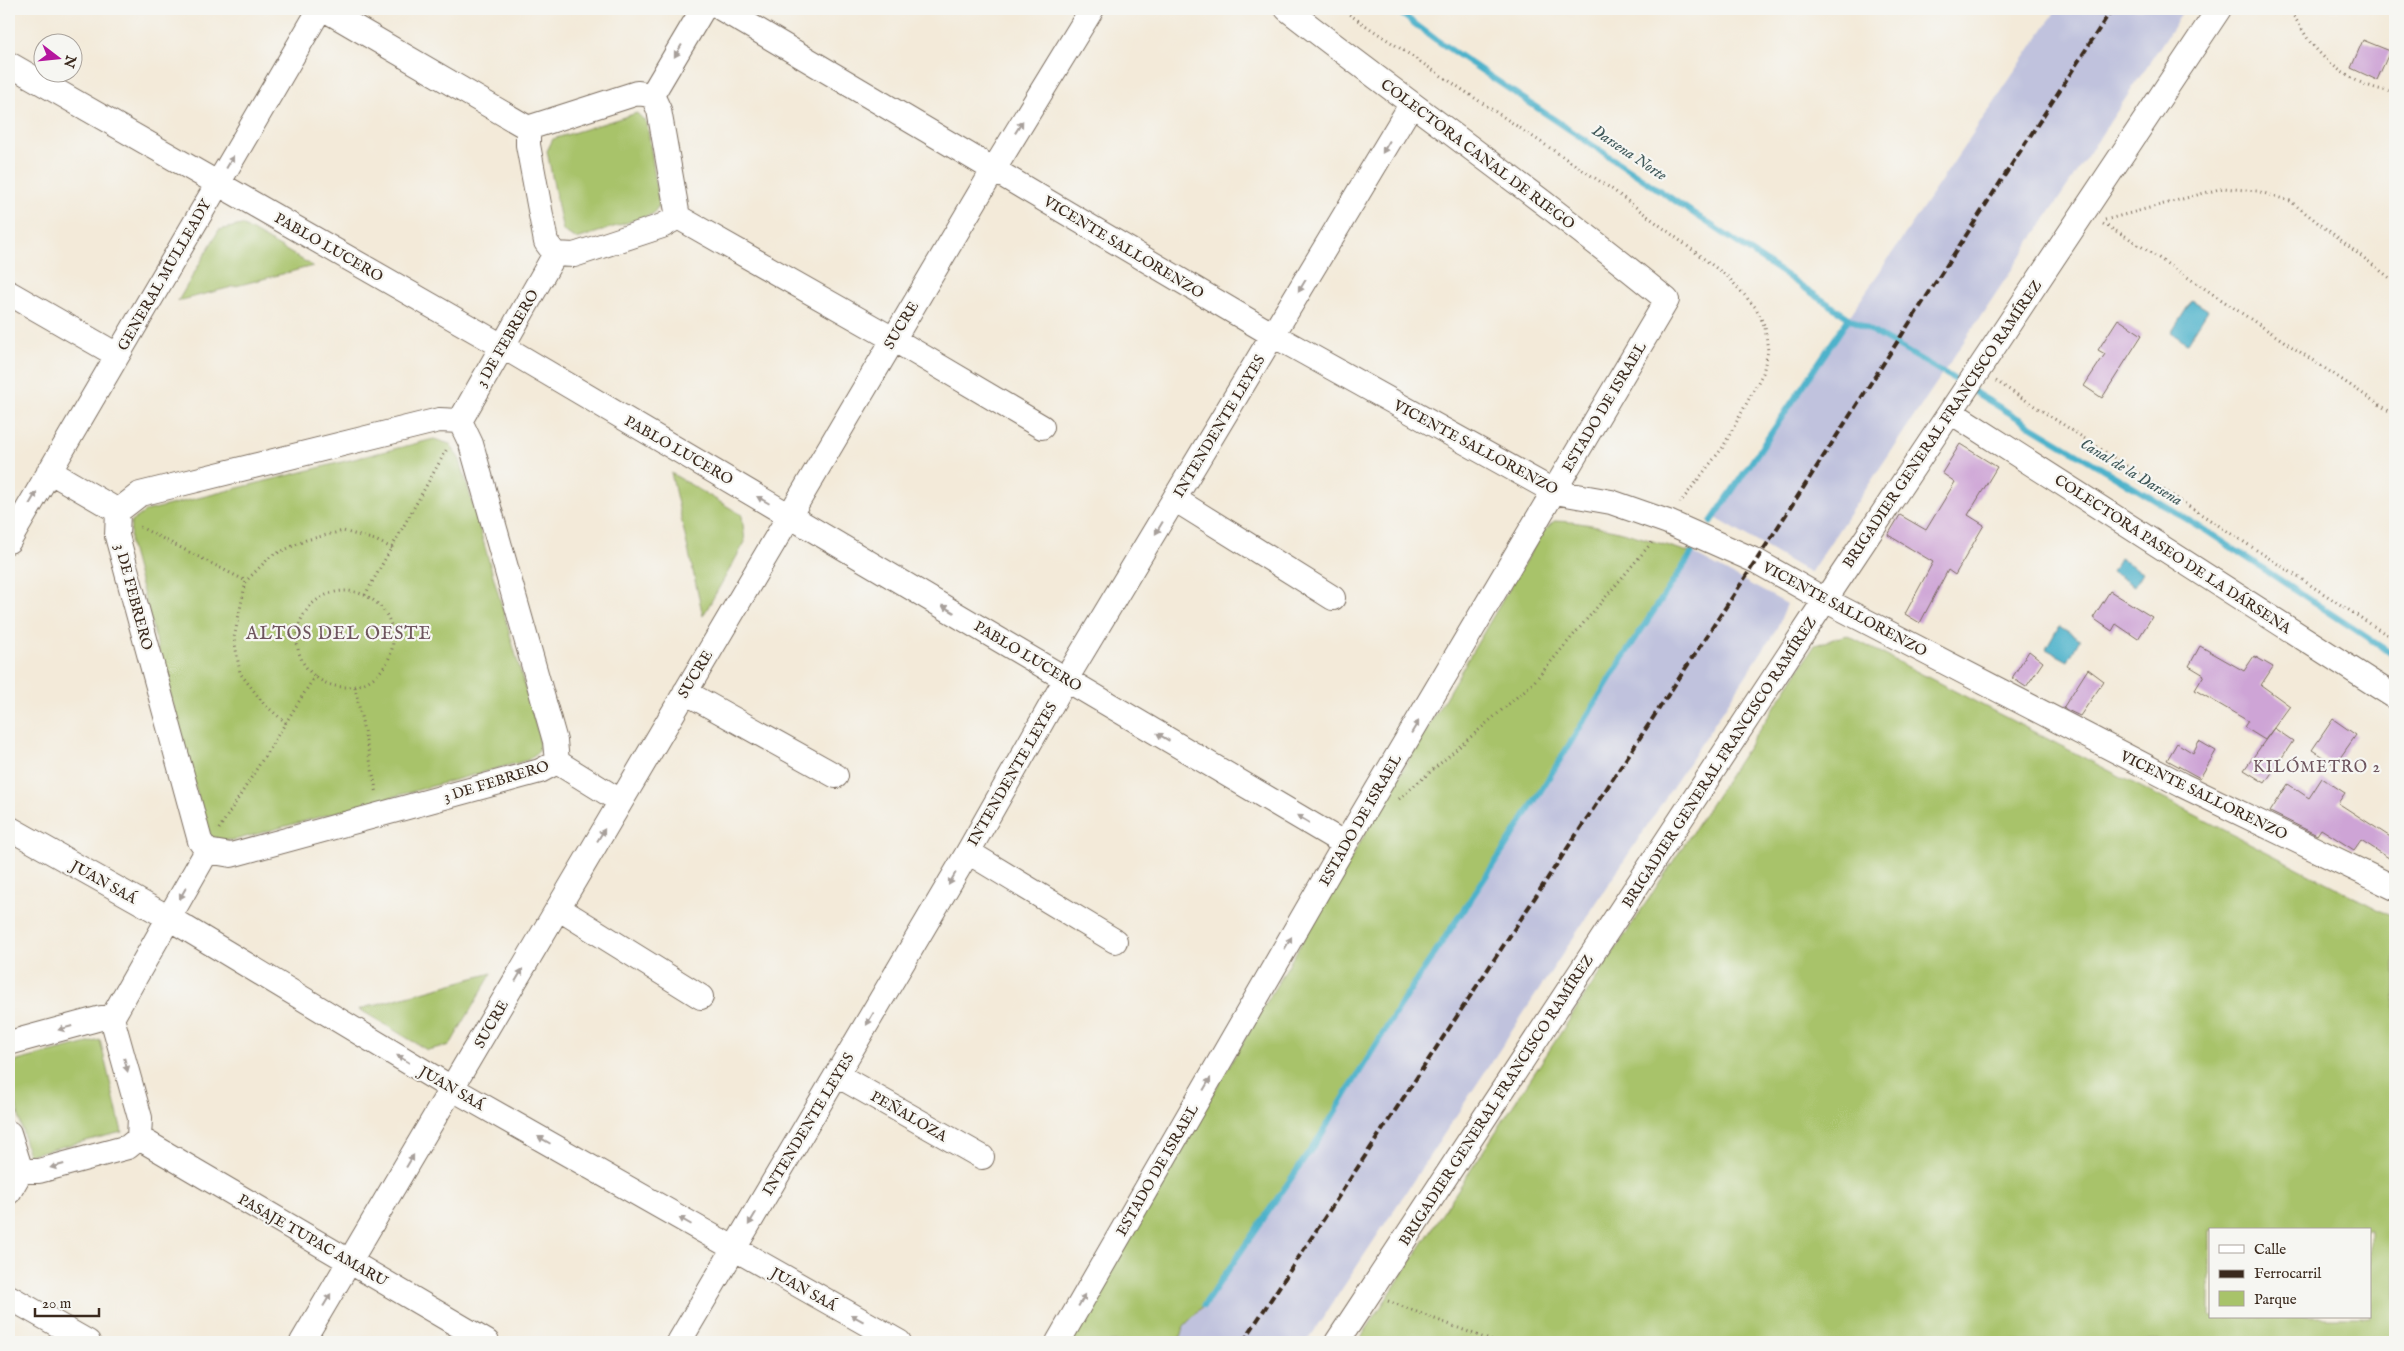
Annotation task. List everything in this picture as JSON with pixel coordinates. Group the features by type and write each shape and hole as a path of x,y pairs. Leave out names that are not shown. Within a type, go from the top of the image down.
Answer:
{"street":[{"name":"GENERAL MULLEADY","path":"9,540 320,9"},
{"path":"324,9 528,128 637,93 652,95"},
{"path":"652,95 703,9"},
{"name":"VICENTE SALLORENZO","path":"722,9 1273,335 1554,492 1610,502 1668,522 1756,561 1825,600 2182,785 2395,888"},
{"name":"SUCRE","path":"302,1342 453,1089 893,338 1092,9"},
{"name":"COLECTORA CANAL DE RIEGO","path":"1287,9 1411,105 1610,253 1667,300"},
{"name":"BRIGADIER GENERAL FRANCISCO RAMÍREZ","path":"1337,1342 1825,600 2219,9"},
{"name":"PABLO LUCERO","path":"9,64 502,346 1345,844"},
{"path":"652,95 659,110 678,217"},
{"name":"INTENDENTE LEYES","path":"679,1342 968,852 1066,679 1176,500 1411,105"},
{"path":"528,128 528,145 546,242 555,254 574,255 662,226 678,217"},
{"path":"678,217 893,338 1042,428"},
{"name":"3 DE FEBRERO","path":"118,511 117,536 200,841 212,841 231,855 540,771 557,762 555,741 471,444 460,422 555,254"},
{"path":"9,293 117,355"},
{"name":"ESTADO DE ISRAEL","path":"1058,1342 1345,844 1667,300"},
{"name":"COLECTORA PASEO DE LA DÁRSENA","path":"1951,412 2395,697"},
{"path":"49,471 118,511 140,494 439,420 460,422"},
{"path":"1176,500 1333,598"},
{"path":"685,692 836,776"},
{"path":"557,762 620,801"},
{"name":"JUAN SAÁ","path":"9,828 169,918 453,1089 899,1342"},
{"path":"21,1171 39,1170 128,1147 139,1138 140,1118 112,1018 212,841"},
{"path":"968,852 1115,941"},
{"path":"558,908 701,996"},
{"path":"9,1043 102,1018 112,1018"},
{"name":"PEÑALOZA","path":"837,1075 982,1157"},
{"path":"9,1134 21,1171 9,1192"},
{"name":"PASAJE TUPAC AMARU","path":"139,1138 487,1342"},
{"path":"9,1297 88,1342"}],"path":[{"path":"2287,9 2297,18 2315,49 2345,74 2373,89 2395,92"},
{"path":"2395,282 2290,201 2257,191 2223,188 2100,222 2127,237 2395,415"},
{"path":"1971,382 2395,640"},
{"path":"365,595 450,444"},
{"path":"139,526 246,581"},
{"path":"286,723 264,704 240,673 234,638 246,581 270,556 306,540 343,531 375,540 392,548"},
{"path":"344,590 365,595 375,600 386,612 392,626 394,642 390,657 382,671 370,681 355,686 339,687 324,683 315,676 301,661 296,645 297,629 303,613 314,601 328,593 344,590"},
{"path":"212,841 315,676"},
{"path":"355,686 378,801"},
{"path":"1369,1294 1495,1342"}],"shaded area":[{"path":"2057,9 2185,9 1810,573 1714,517"},
{"path":"1692,553 1787,604 1776,630 1307,1342 1178,1342 1184,1326 1204,1305 1321,1135 1404,999 1514,834 1624,656"}],"green space":[{"path":"637,113 647,123 659,205 653,214 577,239 563,231 547,151 553,139"},
{"path":"242,225 313,266 178,301 219,230"},
{"path":"434,439 450,444 460,460 539,736 539,751 528,760 235,840 212,840 203,815 130,544 131,522 146,511"},
{"path":"671,473 742,515 745,542 703,616"},
{"path":"1554,521 1606,528 1692,553 1624,656 1514,834 1404,999 1321,1135 1204,1305 1184,1326 1178,1342 1067,1342 1542,533"},
{"path":"1846,635 2395,918 2395,1342 1358,1342 1815,645"},
{"path":"492,973 450,1045 427,1050 359,1009"},
{"path":"100,1040 122,1132 28,1155 9,1074 9,1063"}],"water":[{"path":"2192,300 2208,310 2187,343 2171,333"},
{"path":"2120,558 2142,572 2134,586 2112,572"},
{"path":"2059,626 2080,639 2068,661 2046,649"}],"building":[{"path":"2363,40 2390,51 2377,80 2351,68"},
{"path":"2118,319 2142,335 2102,398 2084,386 2105,354 2098,350"},
{"path":"1960,444 1997,467 1968,515 1984,525 1955,575 1948,570 1920,623 1905,614 1933,562 1888,535 1900,515 1926,530 1955,482 1942,473"},
{"path":"2110,591 2152,617 2138,639 2116,624 2112,631 2093,618"},
{"path":"2200,646 2244,671 2254,656 2273,667 2261,685 2290,706 2265,740 2244,727 2248,721 2195,690 2204,675 2189,666"},
{"path":"2029,651 2043,662 2026,687 2012,678"},
{"path":"2088,669 2104,681 2080,716 2063,708"},
{"path":"2333,719 2356,735 2335,765 2312,750"},
{"path":"2274,728 2293,741 2265,783 2244,770"},
{"path":"2199,741 2216,751 2200,778 2167,760 2177,743 2193,753"},
{"path":"2322,778 2345,793 2338,803 2395,840 2395,862 2361,840 2354,850 2321,829 2317,835 2270,812 2288,784 2309,798"}],"waterway":[{"name":"Darsena Norte","path":"1395,9 1435,39 1849,318 1963,384"},
{"path":"1711,522 1849,318"},
{"name":"Canal de la Darsena","path":"1971,390 2208,532 2395,656"},
{"path":"1204,1305 1321,1135 1404,999 1514,834 1624,656 1692,553"}],"railway":[{"path":"1243,1342 1756,561 2112,9"}],"district":[{"name":"ALTOS DEL OESTE","path":"339,633"},
{"name":"KILÓMETRO 2","path":"2317,766"}]}
